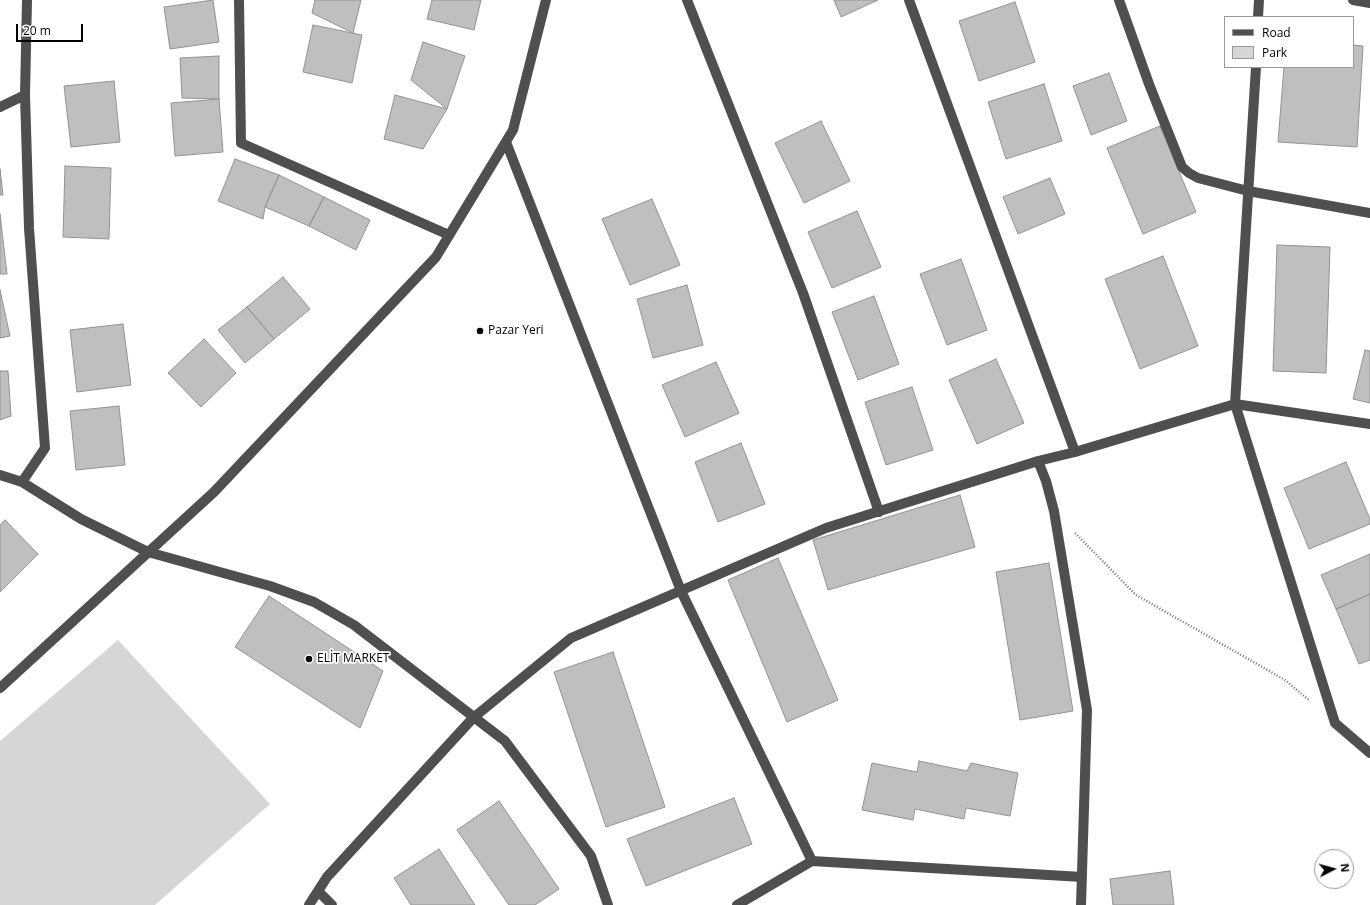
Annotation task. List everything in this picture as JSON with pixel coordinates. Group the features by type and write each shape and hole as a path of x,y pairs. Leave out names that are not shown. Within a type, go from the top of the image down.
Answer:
{"street":[{"path":"22,482 45,448 29,228 25,95 27,0"},
{"path":"239,0 241,143 449,235"},
{"path":"0,688 214,492 436,256 513,130 546,0"},
{"path":"687,0 803,293 879,512"},
{"path":"909,0 1075,452"},
{"path":"1119,0 1149,84 1182,167 1188,173 1198,178 1248,191 1370,213"},
{"path":"1258,16 1260,0"},
{"path":"1354,0 1370,3"},
{"path":"1256,68 1235,404 1335,723 1370,753"},
{"path":"0,107 25,95"},
{"path":"506,142 681,591 812,861"},
{"path":"309,905 327,877 473,718 571,638 826,528 1038,461 1075,452 1235,404 1370,424"},
{"path":"1038,461 1046,481 1054,511 1087,710 1081,905"},
{"path":"0,475 22,482 81,519 148,552 270,586 314,602 354,625 473,718 505,741 591,856 608,905"},
{"path":"736,905 812,861 1082,877"},
{"path":"318,891 332,905"}],"path":[{"path":"1054,511 1136,594 1285,680 1312,704"}],"green space":[{"path":"118,640 270,804 155,905 0,905 0,741"}],"building":[{"path":"213,0 219,42 170,49 164,7"},
{"path":"315,0 361,0 353,33 312,13"},
{"path":"432,0 481,0 474,30 427,19"},
{"path":"834,0 878,0 841,17"},
{"path":"1015,2 1035,62 979,81 959,21"},
{"path":"313,25 362,35 352,83 303,72"},
{"path":"423,42 465,56 447,109 411,80"},
{"path":"1354,45 1363,46 1357,147 1278,142 1284,68 1354,68"},
{"path":"219,56 219,99 182,98 180,58"},
{"path":"1109,73 1127,121 1091,135 1073,86"},
{"path":"114,81 120,142 71,147 64,86"},
{"path":"1044,84 1062,141 1006,159 988,102"},
{"path":"395,95 447,109 423,149 384,139"},
{"path":"219,99 223,152 175,156 171,103"},
{"path":"821,121 850,181 804,203 775,143"},
{"path":"1160,126 1196,212 1143,234 1107,148"},
{"path":"235,159 279,175 265,207 263,219 218,201"},
{"path":"65,166 111,168 109,239 63,237"},
{"path":"0,169 3,195 0,195"},
{"path":"279,175 324,197 309,226 265,207"},
{"path":"1050,178 1065,214 1018,234 1003,197"},
{"path":"324,197 370,220 356,250 309,226"},
{"path":"652,199 680,265 630,285 602,219"},
{"path":"857,211 881,267 832,288 808,232"},
{"path":"0,214 7,274 0,274"},
{"path":"1277,245 1330,247 1326,373 1273,371"},
{"path":"1163,256 1198,346 1140,369 1105,279"},
{"path":"961,259 987,330 947,345 920,274"},
{"path":"283,277 310,309 274,339 247,307"},
{"path":"687,285 703,345 653,358 637,299"},
{"path":"0,290 10,336 0,338"},
{"path":"874,296 899,364 858,380 832,312"},
{"path":"247,307 274,339 245,363 218,330"},
{"path":"123,324 131,385 77,392 70,330"},
{"path":"204,339 236,373 201,407 168,373"},
{"path":"1365,350 1370,351 1370,403 1353,399"},
{"path":"996,359 1024,423 977,444 949,380"},
{"path":"716,362 739,413 685,437 662,385"},
{"path":"0,371 8,371 11,416 0,420"},
{"path":"912,387 933,450 886,465 865,402"},
{"path":"119,406 125,465 76,470 70,411"},
{"path":"741,443 765,504 718,522 695,462"},
{"path":"1346,462 1370,519 1370,524 1309,549 1284,488"},
{"path":"960,495 975,547 828,590 813,540"},
{"path":"5,520 38,554 0,592 0,525"},
{"path":"1370,554 1370,594 1336,609 1321,575"},
{"path":"778,558 838,700 787,722 728,580"},
{"path":"1049,563 1073,711 1020,720 996,572"},
{"path":"1370,594 1370,660 1359,664 1336,609"},
{"name":"ELİT MARKET","path":"269,596 383,671 360,728 235,647"},
{"path":"613,652 665,807 606,827 554,672"},
{"path":"919,761 967,771 971,763 1018,773 1010,816 966,808 964,819 915,809 913,820 862,810 872,763 917,772"},
{"path":"734,798 752,844 646,886 627,839"},
{"path":"499,801 559,889 535,905 509,905 457,830"},
{"path":"439,849 475,905 411,905 394,878"},
{"path":"1170,871 1174,905 1113,905 1110,879"}],"place":[{"name":"Pazar Yeri","path":"480,331"},
{"name":"ELİT MARKET","path":"309,659"}]}
